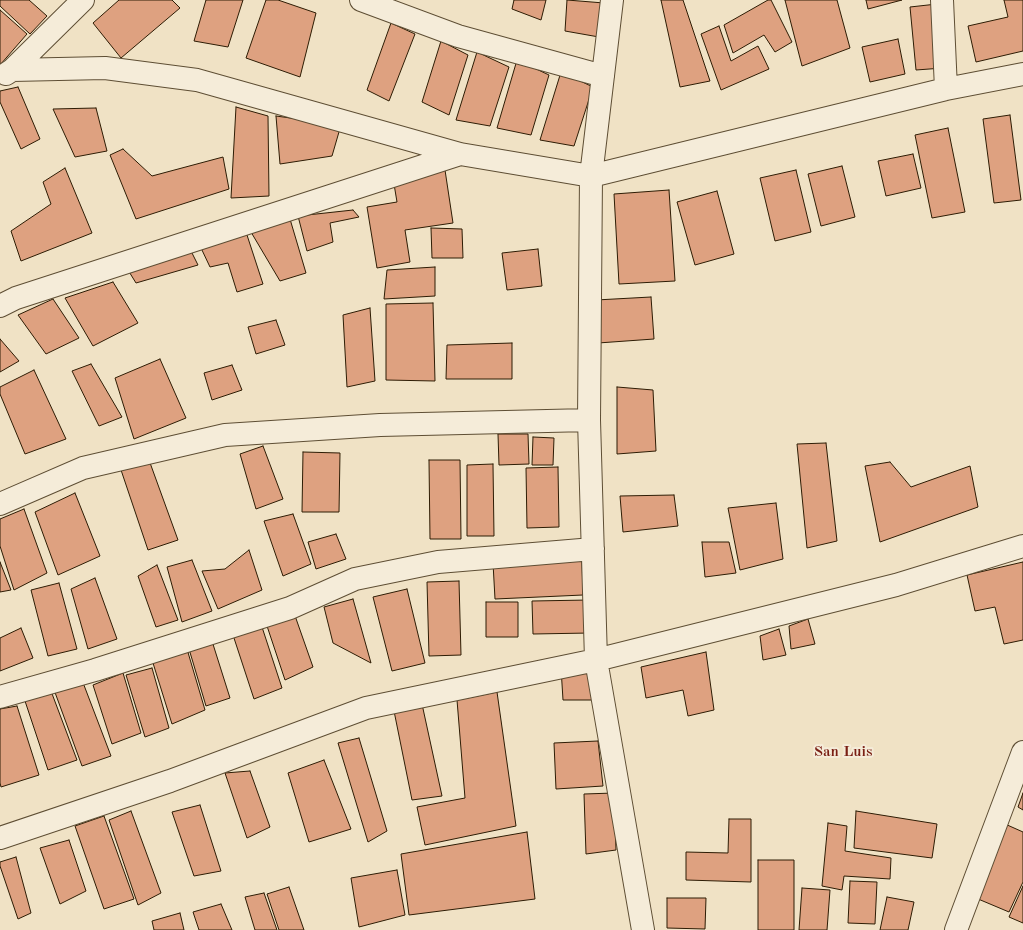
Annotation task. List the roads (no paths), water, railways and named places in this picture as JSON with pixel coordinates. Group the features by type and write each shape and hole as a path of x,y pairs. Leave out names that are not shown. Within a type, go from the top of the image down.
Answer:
{"street":[{"path":"6,74 83,0"},
{"path":"361,0 458,36 603,76"},
{"path":"612,0 591,176 589,420 596,660 643,930"},
{"path":"942,0 946,89"},
{"path":"6,74 105,68 197,80 460,154 591,176 946,89 1023,74"},
{"path":"0,306 16,298 460,154"},
{"path":"0,504 83,468 225,435 380,425 589,420"},
{"path":"0,838 170,781 366,708 596,660 896,585 1023,546"},
{"path":"0,697 95,670 290,608 355,579 438,562 593,549"},
{"path":"956,930 1023,752"}],"district":[{"name":"San Luis","path":"843,752"}]}
